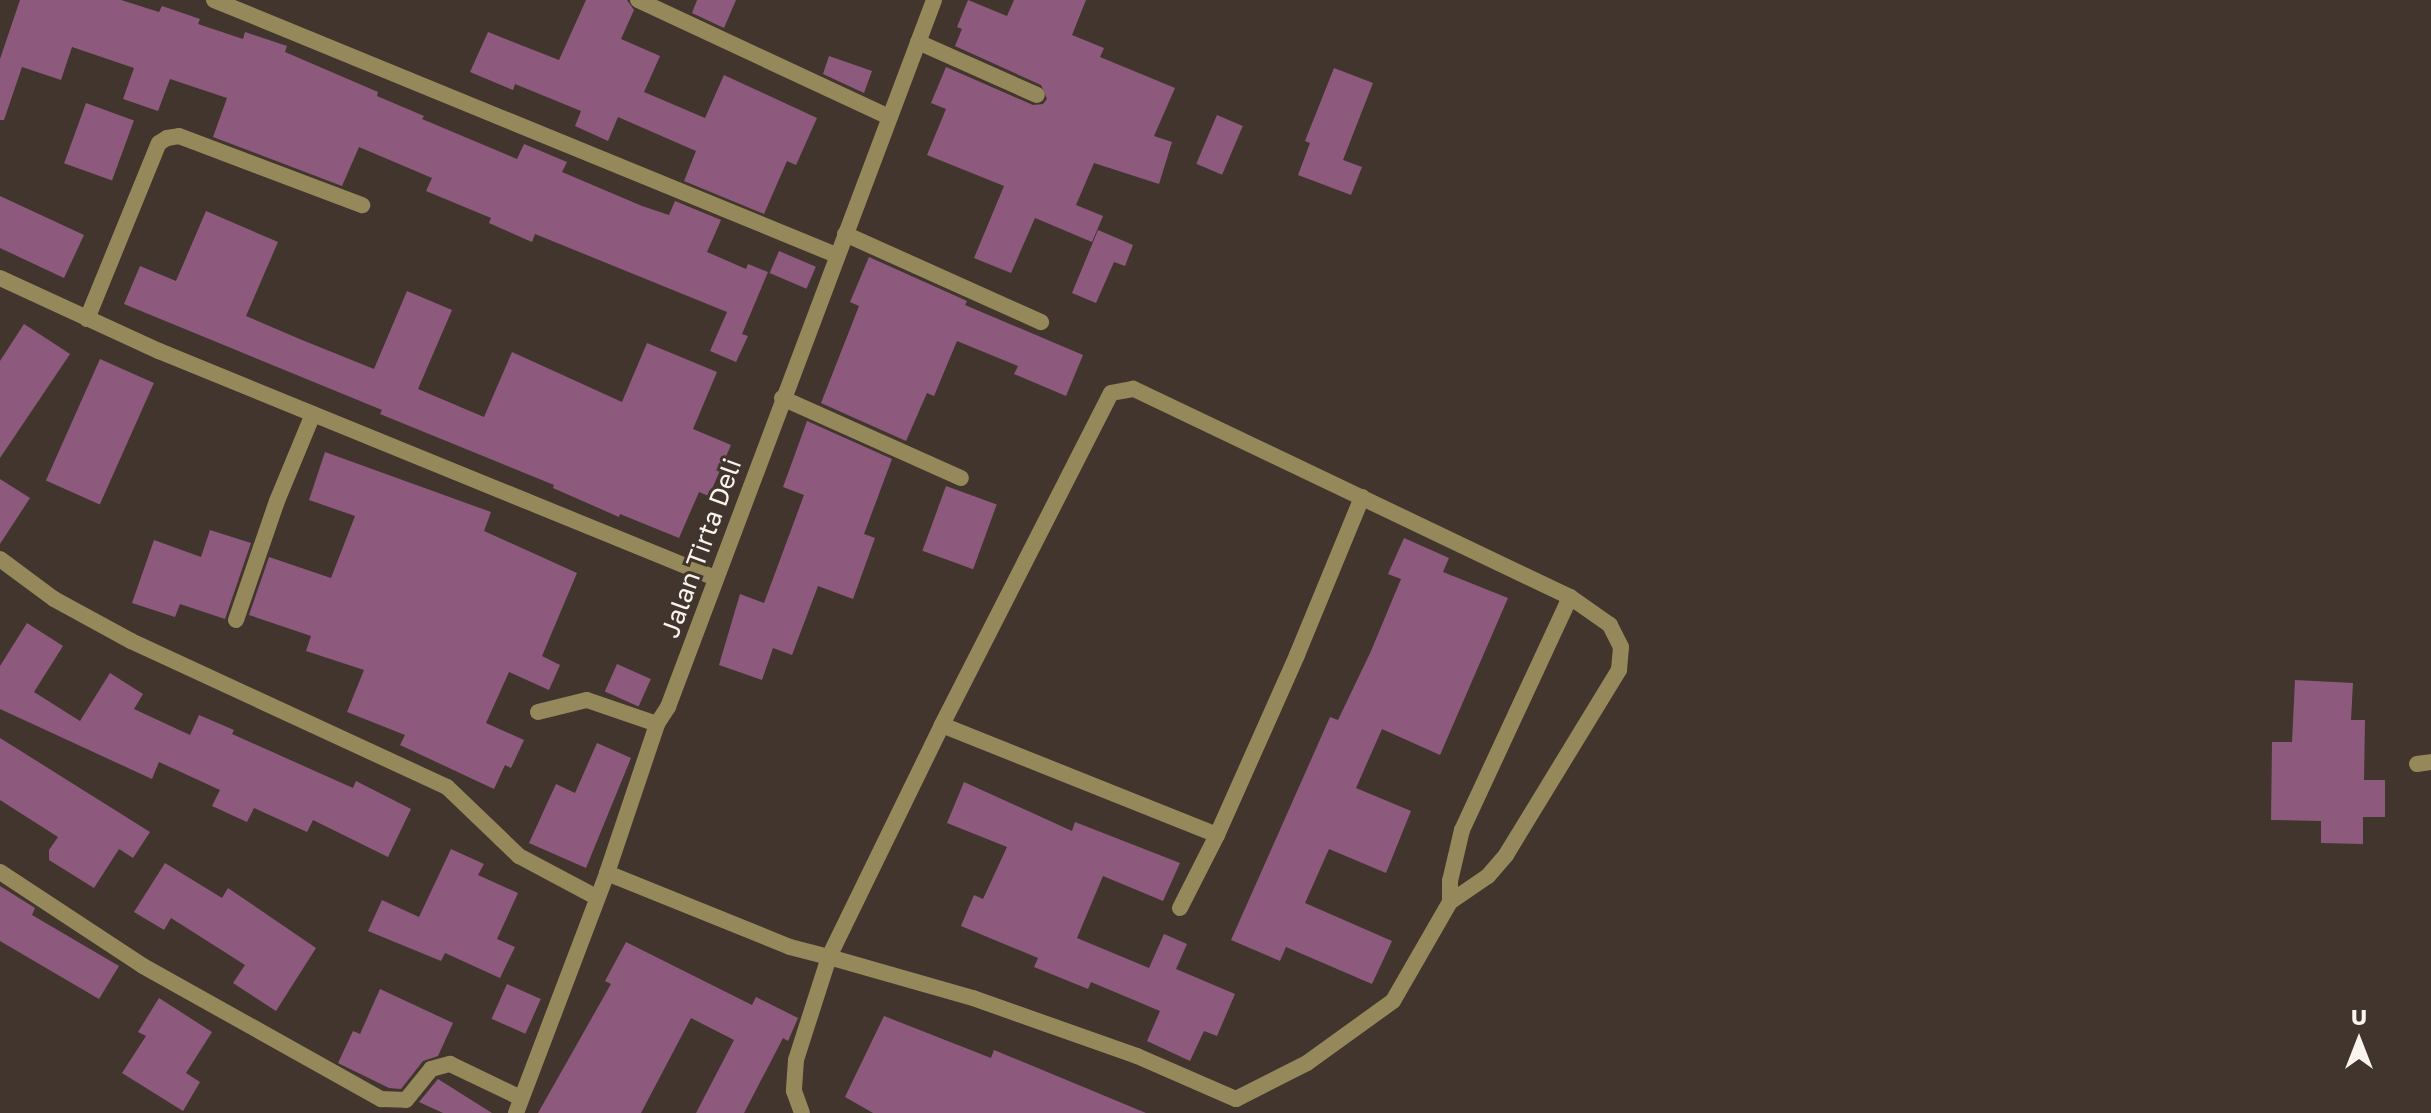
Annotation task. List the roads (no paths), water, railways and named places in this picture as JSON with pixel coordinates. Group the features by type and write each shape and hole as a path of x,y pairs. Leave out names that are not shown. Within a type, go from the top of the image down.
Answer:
{"street":[{"path":"214,0 836,255"},
{"path":"638,0 889,117"},
{"name":"Jalan Tirta Deli","path":"518,1106 607,873 657,724 668,707 934,0"},
{"path":"918,42 1037,95"},
{"path":"87,319 159,143 167,138 179,136 362,205"},
{"path":"845,234 1041,322"},
{"path":"0,278 87,319 313,414 715,578"},
{"path":"607,873 790,947 829,957 988,1003 1137,1056 1232,1106 1307,1063 1393,1001 1450,902 1488,876 1506,855 1619,670 1621,647 1610,625 1570,597 1133,389 1125,387 1111,393 942,725 829,957 796,1060 794,1091 802,1113"},
{"path":"782,398 961,478"},
{"path":"236,620 277,501 313,414"},
{"path":"1180,908 1217,835 1297,655 1362,497"},
{"path":"0,559 54,599 131,641 447,787 519,856 596,897"},
{"path":"1450,902 1450,881 1462,830 1570,597"},
{"path":"538,712 587,700 657,724"},
{"path":"942,725 1217,835"},
{"path":"0,872 143,966 381,1099 406,1100 431,1069 450,1064 518,1106"}]}
